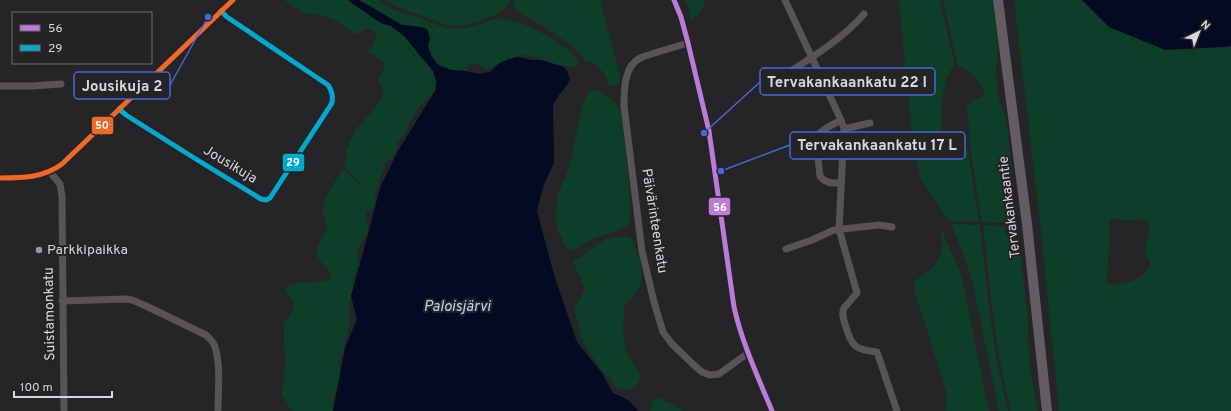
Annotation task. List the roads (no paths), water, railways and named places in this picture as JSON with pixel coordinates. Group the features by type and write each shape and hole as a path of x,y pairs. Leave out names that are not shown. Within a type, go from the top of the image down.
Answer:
{"street":[{"path":"0,178 34,176 50,172 62,164 233,0"},
{"path":"674,0 681,17 688,43 709,131 734,307 738,324 748,353 772,411"},
{"path":"785,0 812,56 844,129 840,229 857,293 843,311 843,318 849,338 854,345 860,349 877,352 897,411"},
{"name":"Tervakankaantie","path":"998,0 1027,224 1048,411"},
{"name":"Jousikuja","path":"119,109 126,115 261,199 266,200 270,198 332,103 333,96 328,85 227,17 221,11"},
{"path":"767,90 774,82 831,43 856,23 864,14"},
{"name":"Päivärinteenkatu","path":"688,43 644,56 637,60 630,69 624,90 624,106 642,250 661,326 666,338 672,344 702,372 710,375 719,374 748,353"},
{"path":"0,86 61,84"},
{"path":"841,120 820,132 816,140 820,176 826,182 842,183"},
{"path":"844,129 870,123"},
{"name":"Suistamonkatu","path":"50,172 60,184 62,191 64,411"},
{"path":"786,249 812,240 834,230 880,225 892,227"},
{"path":"62,301 132,300 144,304 206,335 213,343 218,361 218,411"}],"water":[{"name":"Paloisjärvi","path":"348,0 359,0 402,25 422,27 428,30 430,39 428,45 431,55 438,65 451,70 466,71 478,74 490,72 501,62 517,57 541,60 564,67 567,71 570,79 553,105 554,163 544,184 537,211 554,275 577,342 602,373 613,393 628,400 639,411 333,411 345,348 357,319 351,296 380,188 398,151 435,91 436,81 433,71 404,36 391,26 376,20"},
{"path":"1082,0 1231,0 1231,46 1165,50 1109,27"}],"place":[{"name":"Jousikuja 2","path":"208,17"},
{"name":"Tervakankaankatu 22 I","path":"704,133"},
{"name":"Tervakankaankatu 17 L","path":"721,171"},
{"name":"Parkkipaikka","path":"39,250"}]}
